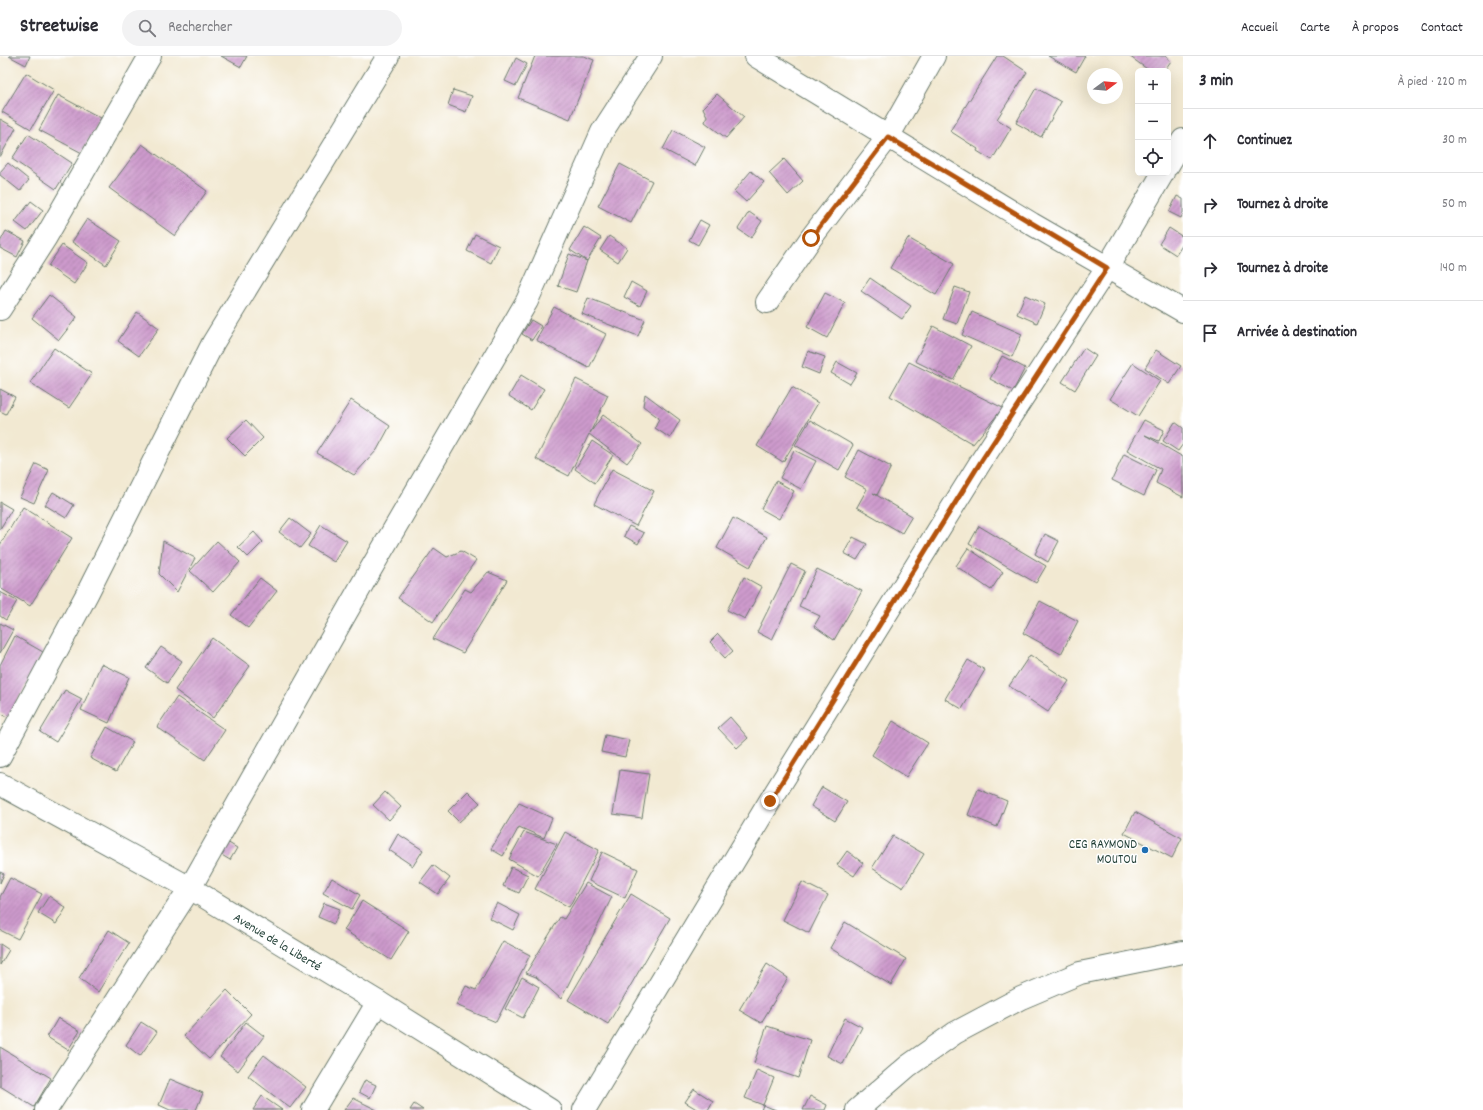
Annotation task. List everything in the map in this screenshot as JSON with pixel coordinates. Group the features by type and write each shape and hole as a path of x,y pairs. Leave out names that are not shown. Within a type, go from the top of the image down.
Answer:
{"street":[{"path":"0,309 46,237 150,56"},
{"path":"0,756 87,594 213,343 388,56"},
{"path":"46,1110 190,888 368,574 527,300 602,132 651,56"},
{"path":"756,56 1107,268 1183,311"},
{"path":"768,302 811,238 888,137 934,56"},
{"path":"1171,160 1183,140"},
{"path":"584,1110 774,794 980,463 1107,268 1161,176"},
{"name":"Avenue de la Liberté","path":"0,784 190,888 378,1002 550,1110"},
{"path":"857,1110 908,1066 955,1033 1021,998 1080,973 1183,952"},
{"path":"313,1110 378,1002"}],"building":[{"path":"9,56 30,56 26,65"},
{"path":"221,56 247,56 241,67"},
{"path":"535,56 584,56 594,60 570,119 518,98"},
{"path":"997,56 1003,56 1027,72 997,119 1011,128 992,160 950,131"},
{"path":"1048,56 1085,56 1076,72"},
{"path":"1129,56 1165,56 1171,61 1166,68 1146,68"},
{"path":"516,58 527,64 516,86 505,81"},
{"path":"26,73 54,90 31,129 2,112"},
{"path":"1036,88 1061,102 1041,137 1016,123"},
{"path":"453,90 472,96 466,112 448,105"},
{"path":"717,94 744,117 726,138 705,122 707,116 703,108"},
{"path":"58,95 101,118 82,153 39,130"},
{"path":"0,119 16,128 0,157"},
{"path":"673,130 705,147 695,166 663,149"},
{"path":"28,134 72,163 56,189 12,159"},
{"path":"142,144 207,191 175,236 109,188"},
{"path":"784,159 803,181 788,195 769,173"},
{"path":"8,163 29,180 20,191 0,175 0,172"},
{"path":"620,164 652,181 631,223 598,206"},
{"path":"751,171 764,182 746,202 734,191"},
{"path":"1177,196 1183,199 1183,213 1181,218 1169,212"},
{"path":"31,201 43,210 27,231 15,222"},
{"path":"749,212 762,221 751,238 738,229"},
{"path":"87,219 121,241 106,265 72,242"},
{"path":"700,220 709,225 698,245 689,240"},
{"path":"584,227 601,238 587,261 570,250"},
{"path":"1169,228 1183,237 1183,244 1176,255 1159,244"},
{"path":"6,231 25,241 17,257 0,248 0,242"},
{"path":"475,234 499,246 491,263 467,251"},
{"path":"609,236 627,248 618,262 600,250"},
{"path":"908,238 954,264 936,295 890,268"},
{"path":"62,245 88,263 74,284 48,266"},
{"path":"569,254 587,261 576,292 558,286"},
{"path":"870,278 911,306 902,319 861,291"},
{"path":"631,282 647,291 640,306 624,297"},
{"path":"955,287 969,292 957,324 943,319"},
{"path":"825,293 845,303 827,338 807,327"},
{"path":"49,295 77,317 59,340 32,318"},
{"path":"1025,295 1045,304 1037,323 1017,314"},
{"path":"588,298 645,320 638,336 582,314"},
{"path":"554,307 606,334 589,368 536,340"},
{"path":"137,312 159,328 139,356 118,341"},
{"path":"972,312 1022,334 1012,357 962,335"},
{"path":"531,320 541,326 532,340 522,334"},
{"path":"933,326 971,346 953,380 915,361"},
{"path":"54,348 92,374 69,408 30,383"},
{"path":"1084,348 1096,356 1075,390 1062,382"},
{"path":"1156,350 1181,366 1169,384 1145,368"},
{"path":"808,351 825,357 819,374 802,367"},
{"path":"1002,356 1025,368 1013,391 990,379"},
{"path":"837,362 857,373 850,384 831,373"},
{"path":"909,362 1003,408 973,444 890,396"},
{"path":"1133,363 1160,381 1138,416 1110,399"},
{"path":"521,375 544,389 531,410 509,396"},
{"path":"576,379 608,395 590,433 603,415 642,444 627,463 589,434 569,476 536,459"},
{"path":"792,387 818,403 783,462 757,446"},
{"path":"0,389 15,397 6,414 0,411"},
{"path":"645,394 680,420 670,438 655,428 659,418 643,406"},
{"path":"351,400 390,426 377,450 354,475 317,453"},
{"path":"246,420 263,438 245,456 227,438"},
{"path":"810,420 853,445 839,470 795,445"},
{"path":"1144,420 1164,430 1159,441 1145,435 1183,457 1183,497 1156,483 1161,469 1127,450"},
{"path":"1175,422 1183,428 1183,444 1178,451 1163,441"},
{"path":"592,441 613,455 595,483 575,469"},
{"path":"794,450 816,461 801,489 780,478"},
{"path":"859,450 891,467 877,495 873,493 912,516 902,533 857,507 867,489 845,477"},
{"path":"1124,454 1156,470 1144,496 1112,480"},
{"path":"36,464 49,470 34,503 20,497"},
{"path":"612,469 654,491 636,526 594,504"},
{"path":"776,481 794,491 779,519 761,509"},
{"path":"53,492 74,505 66,518 45,505"},
{"path":"0,502 12,509 0,529"},
{"path":"23,507 72,538 30,606 0,588 0,545"},
{"path":"290,518 311,534 300,548 279,532"},
{"path":"733,518 767,537 750,567 717,548"},
{"path":"321,525 347,541 334,562 308,546"},
{"path":"629,526 644,533 638,544 624,536"},
{"path":"979,526 1046,566 1036,583 969,544"},
{"path":"254,532 263,542 248,557 238,547"},
{"path":"1045,534 1059,541 1048,562 1035,554"},
{"path":"853,537 867,544 857,560 844,553"},
{"path":"163,541 195,558 177,592 159,574"},
{"path":"217,541 240,562 213,592 190,571"},
{"path":"434,548 447,557 461,551 476,560 433,622 398,598"},
{"path":"968,548 1003,572 991,590 956,566"},
{"path":"791,564 805,571 772,640 757,632"},
{"path":"817,569 862,591 834,640 814,626 820,616 799,606"},
{"path":"488,572 507,580 463,653 433,639 465,589 471,592"},
{"path":"744,577 762,587 745,619 727,610"},
{"path":"260,578 277,591 248,628 231,615"},
{"path":"0,592 17,601 6,620 0,616"},
{"path":"1040,601 1078,621 1061,654 1023,633"},
{"path":"0,623 13,630 0,653"},
{"path":"718,634 733,651 725,658 710,642"},
{"path":"15,636 43,652 9,718 0,713 0,665"},
{"path":"212,638 250,666 213,718 175,690"},
{"path":"161,647 182,661 167,683 146,668"},
{"path":"1030,655 1069,681 1048,712 1009,686"},
{"path":"968,660 985,670 962,709 945,699"},
{"path":"101,664 129,677 109,723 81,710"},
{"path":"65,690 82,699 56,742 40,732"},
{"path":"177,697 225,730 205,760 157,727"},
{"path":"730,717 748,738 737,748 718,728"},
{"path":"893,721 928,743 906,777 872,755"},
{"path":"107,727 133,742 116,772 90,758"},
{"path":"605,735 629,740 625,757 601,752"},
{"path":"620,770 649,774 642,818 613,814"},
{"path":"822,787 847,802 835,821 811,806"},
{"path":"978,789 1007,801 997,827 968,815"},
{"path":"468,791 480,803 459,822 448,811"},
{"path":"385,792 401,807 389,820 373,805"},
{"path":"519,803 552,818 544,838 519,827 503,856 491,849"},
{"path":"1135,812 1182,838 1172,858 1124,833"},
{"path":"524,832 557,844 538,876 509,859"},
{"path":"565,832 599,850 569,907 535,889"},
{"path":"398,834 423,850 413,866 389,850"},
{"path":"893,836 924,854 903,888 872,868"},
{"path":"227,842 237,848 230,860 220,854"},
{"path":"847,851 863,863 854,876 837,865"},
{"path":"602,852 638,869 625,898 589,881"},
{"path":"433,865 450,878 438,894 420,882"},
{"path":"511,867 528,875 519,893 503,886"},
{"path":"0,872 4,874 0,883"},
{"path":"10,878 42,894 18,939 0,930 0,897"},
{"path":"332,878 360,895 352,909 323,893"},
{"path":"802,882 828,895 809,933 783,920"},
{"path":"586,883 612,897 561,999 536,977 526,973 560,917 564,919"},
{"path":"631,894 670,918 608,1024 568,1000"},
{"path":"49,896 66,908 56,924 38,913"},
{"path":"362,901 409,931 391,960 344,930"},
{"path":"324,903 340,909 334,924 318,917"},
{"path":"497,903 520,915 513,930 489,918"},
{"path":"845,922 906,959 891,985 830,948"},
{"path":"109,930 129,943 98,992 79,978"},
{"path":"503,941 530,955 496,1022 456,1005 466,986 476,990"},
{"path":"0,944 9,950 0,965"},
{"path":"767,964 788,978 761,1023 739,1010"},
{"path":"522,977 539,987 523,1018 505,1009"},
{"path":"227,990 251,1014 209,1059 184,1036"},
{"path":"58,1018 80,1031 68,1050 47,1037"},
{"path":"845,1018 862,1027 843,1064 827,1056"},
{"path":"141,1022 157,1032 140,1056 126,1045"},
{"path":"246,1022 264,1036 238,1071 220,1057"},
{"path":"767,1026 810,1040 798,1078 754,1063"},
{"path":"0,1047 51,1078 34,1107 0,1086"},
{"path":"264,1055 306,1087 290,1108 248,1076"},
{"path":"757,1070 774,1078 763,1105 745,1098"},
{"path":"170,1079 203,1093 196,1110 170,1110 159,1105"},
{"path":"365,1080 376,1085 370,1098 359,1092"},
{"path":"694,1089 713,1101 708,1110 698,1110 685,1102"},
{"path":"262,1096 282,1110 253,1110"},
{"path":"810,1096 827,1105 825,1110 803,1110"},
{"path":"353,1098 377,1110 344,1110"},
{"path":"414,1104 423,1110 410,1110"},
{"path":"763,1105 776,1110 761,1110"}],"place":[{"name":"CEG RAYMOND MOUTOU","path":"1145,850"}],"route":[{"path":"770,801 980,463 1107,268 888,137 811,238"}]}
